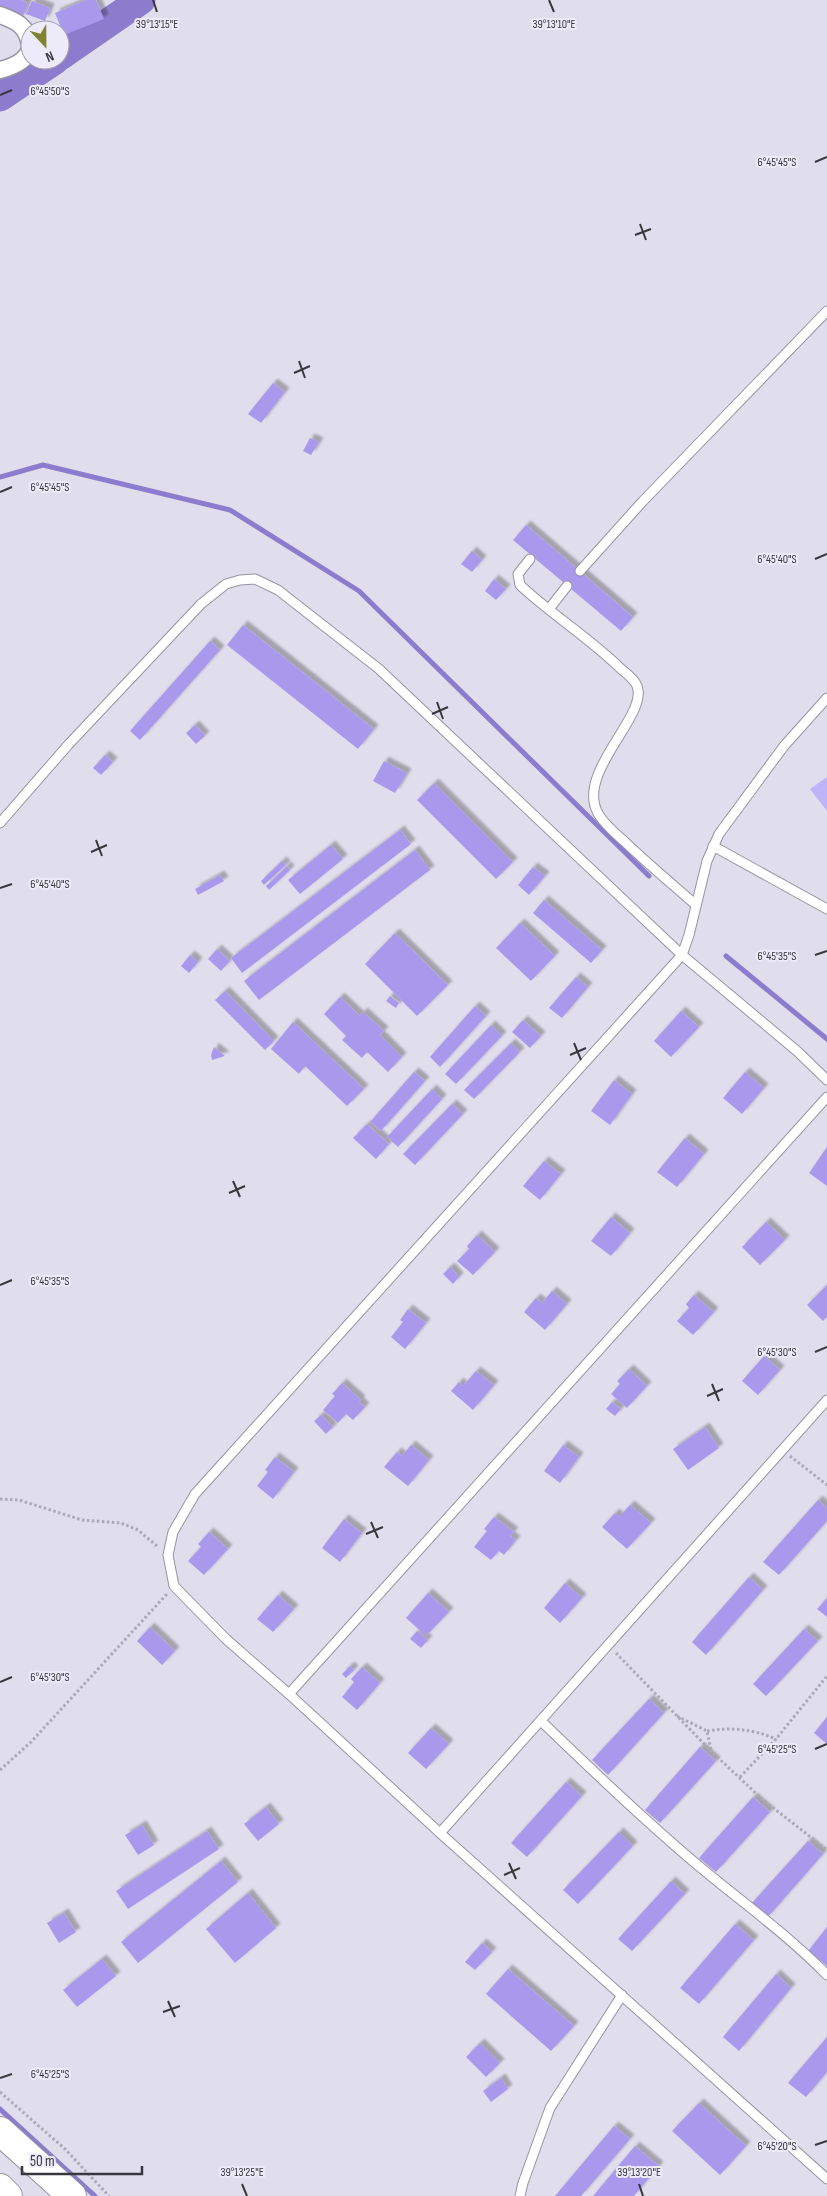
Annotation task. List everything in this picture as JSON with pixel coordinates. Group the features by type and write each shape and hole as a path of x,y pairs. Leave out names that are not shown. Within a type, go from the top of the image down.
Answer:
{"highway":[{"path":"0,2131 72,2196"},
{"path":"0,2188 8,2196"}],"street":[{"path":"0,15 20,25"},
{"path":"0,70 20,62"}],"lane":[{"path":"580,571 643,501 827,310"},
{"path":"530,559 518,574 520,585 609,657 634,681 638,688 638,698 633,711 608,753 596,782 593,797 599,815 632,850 696,905"},
{"path":"0,822 68,745 201,604 226,584 240,580 255,579 278,590 379,669 682,954 798,1051 827,1080"},
{"path":"549,609 567,586"},
{"path":"827,698 784,746 733,814 713,846 682,954 195,1494 173,1532 168,1555 174,1586 226,1639 290,1694 440,1833 827,2179"},
{"path":"713,846 827,909"},
{"path":"290,1694 827,1097"},
{"path":"440,1833 827,1400"},
{"path":"540,1721 644,1819 802,1950 827,1975"},
{"path":"520,2196 550,2108 622,1995"}],"path":[{"path":"782,1449 827,1485"},
{"path":"0,1498 19,1500 82,1520 121,1523 138,1530 168,1555"},
{"path":"0,1770 30,1742 174,1586"},
{"path":"608,1645 676,1716 762,1799 827,1850"},
{"path":"740,1777 776,1739 827,1676"},
{"path":"676,1716 707,1731 746,1730 762,1733 776,1739"},
{"path":"707,1731 711,1751"},
{"path":"0,2092 65,2148 109,2196"}],"shaded area":[{"path":"827,777 827,811 810,789"}],"building":[{"path":"0,0 21,0 28,3 22,19 0,11"},
{"path":"86,0 96,0 104,19 70,33 70,20 58,20 55,13"},
{"path":"32,1 50,8 45,20 26,14"},
{"path":"273,383 285,392 261,423 248,414"},
{"path":"310,438 319,442 311,455 303,451"},
{"path":"526,525 633,617 621,631 513,540"},
{"path":"472,551 482,560 472,572 461,564"},
{"path":"494,579 506,589 496,600 485,591"},
{"path":"243,625 374,729 358,749 227,645"},
{"path":"210,641 220,650 140,740 130,731"},
{"path":"195,725 205,736 196,744 186,733"},
{"path":"105,755 113,762 101,775 93,768"},
{"path":"384,761 407,773 395,793 373,781"},
{"path":"434,783 513,862 496,879 417,800"},
{"path":"400,830 411,844 242,973 231,958"},
{"path":"331,845 343,859 300,894 288,880"},
{"path":"415,850 430,870 259,1000 244,981"},
{"path":"282,861 286,865 264,885 261,881"},
{"path":"287,866 290,870 269,890 266,886"},
{"path":"533,867 545,876 529,895 518,885"},
{"path":"220,875 224,881 198,895 195,889"},
{"path":"544,900 602,950 591,963 533,913"},
{"path":"520,923 555,956 531,981 496,948"},
{"path":"395,933 448,985 417,1016 365,964"},
{"path":"217,949 230,961 221,971 208,959"},
{"path":"190,955 198,962 189,973 181,966"},
{"path":"576,977 588,987 562,1018 549,1008"},
{"path":"225,991 274,1041 265,1050 215,1000"},
{"path":"390,996 399,1003 396,1008 386,1001"},
{"path":"340,997 360,1016 363,1012 384,1031 380,1035 402,1057 388,1072 367,1052 362,1058 342,1040 346,1036 324,1014"},
{"path":"475,1006 486,1016 440,1067 430,1057"},
{"path":"681,1011 699,1027 671,1057 654,1041"},
{"path":"523,1020 541,1036 530,1048 512,1032"},
{"path":"293,1022 364,1089 347,1106 305,1066 299,1074 271,1049"},
{"path":"491,1025 502,1036 456,1084 445,1074"},
{"path":"511,1043 520,1052 474,1099 464,1090"},
{"path":"214,1047 225,1056 212,1060 211,1055"},
{"path":"414,1072 425,1081 381,1131 370,1122"},
{"path":"745,1072 764,1088 742,1114 723,1098"},
{"path":"614,1080 632,1094 610,1125 591,1111"},
{"path":"432,1089 442,1099 398,1147 387,1137"},
{"path":"452,1104 463,1114 415,1165 403,1154"},
{"path":"367,1124 389,1144 376,1159 353,1138"},
{"path":"685,1138 704,1154 677,1187 657,1172"},
{"path":"827,1147 827,1186 809,1173"},
{"path":"544,1161 561,1174 540,1200 523,1186"},
{"path":"611,1217 630,1233 611,1256 591,1241"},
{"path":"766,1222 785,1240 760,1265 742,1247"},
{"path":"477,1235 495,1252 473,1275 457,1261 469,1249 467,1246"},
{"path":"450,1267 459,1277 453,1284 443,1274"},
{"path":"827,1285 827,1317 823,1321 807,1305"},
{"path":"552,1291 567,1304 545,1330 524,1312 536,1298 542,1303"},
{"path":"694,1295 714,1312 693,1335 677,1321 689,1308 686,1304"},
{"path":"408,1309 426,1323 405,1349 391,1337 403,1322 400,1320"},
{"path":"764,1356 780,1370 758,1395 742,1381"},
{"path":"629,1369 647,1386 627,1408 611,1394 620,1384 617,1381"},
{"path":"476,1371 494,1385 473,1410 451,1391 459,1382 463,1386"},
{"path":"342,1383 361,1400 359,1402 365,1407 353,1420 346,1414 338,1423 323,1410 335,1396 332,1394"},
{"path":"612,1402 621,1409 615,1416 606,1409"},
{"path":"321,1415 333,1427 326,1434 314,1421"},
{"path":"705,1427 719,1448 688,1470 673,1449"},
{"path":"411,1445 429,1460 408,1486 384,1467 397,1452 402,1456"},
{"path":"563,1445 579,1457 560,1483 544,1471"},
{"path":"275,1457 294,1472 273,1499 257,1486 268,1472 265,1470"},
{"path":"818,1500 827,1508 827,1521 779,1575 763,1562"},
{"path":"630,1505 651,1523 627,1549 602,1527 615,1513 619,1517"},
{"path":"494,1517 514,1532 510,1536 516,1540 504,1555 499,1551 491,1560 474,1547 487,1531 484,1529"},
{"path":"344,1519 362,1533 340,1562 322,1548"},
{"path":"209,1532 228,1549 204,1575 188,1561 201,1547 198,1544"},
{"path":"749,1577 763,1590 706,1655 692,1642"},
{"path":"565,1583 582,1598 560,1623 544,1608"},
{"path":"428,1593 449,1612 426,1636 406,1618"},
{"path":"278,1595 294,1609 273,1632 257,1619"},
{"path":"827,1598 827,1617 817,1609"},
{"path":"150,1627 175,1651 162,1665 137,1641"},
{"path":"804,1629 818,1641 766,1696 753,1684"},
{"path":"417,1631 428,1640 421,1648 410,1639"},
{"path":"350,1666 354,1670 346,1678 342,1674"},
{"path":"362,1667 380,1683 357,1710 342,1697 354,1682 351,1679"},
{"path":"649,1699 664,1713 608,1775 592,1760"},
{"path":"827,1717 827,1744 814,1733"},
{"path":"431,1728 449,1744 426,1769 408,1753"},
{"path":"700,1747 716,1761 660,1823 645,1810"},
{"path":"566,1782 582,1796 527,1857 511,1843"},
{"path":"753,1797 770,1812 716,1872 699,1858"},
{"path":"266,1807 279,1824 258,1841 244,1824"},
{"path":"142,1825 154,1845 138,1855 125,1835"},
{"path":"207,1831 219,1849 128,1909 116,1891"},
{"path":"619,1832 633,1846 578,1904 563,1890"},
{"path":"808,1841 823,1854 767,1918 751,1904"},
{"path":"221,1861 238,1882 138,1963 121,1942"},
{"path":"671,1881 685,1894 632,1951 618,1939"},
{"path":"248,1893 276,1928 235,1963 206,1929"},
{"path":"64,1913 76,1932 59,1943 47,1923"},
{"path":"735,1924 754,1940 699,2004 680,1988"},
{"path":"827,1927 827,1966 808,1951"},
{"path":"482,1943 492,1952 475,1970 465,1962"},
{"path":"102,1959 116,1976 77,2007 63,1990"},
{"path":"508,1969 574,2026 551,2051 486,1994"},
{"path":"776,1974 791,1988 739,2051 723,2037"},
{"path":"827,2037 827,2072 806,2097 788,2083"},
{"path":"480,2043 500,2063 486,2077 466,2057"},
{"path":"501,2078 508,2089 491,2102 483,2091"},
{"path":"699,2103 746,2146 720,2175 672,2131"},
{"path":"614,2126 630,2139 581,2196 555,2196"},
{"path":"635,2146 659,2166 634,2196 593,2196"}],"waterway":[{"path":"70,49 141,0"},
{"path":"0,97 40,70"},
{"path":"0,477 43,465 230,510 359,591 649,876"},
{"path":"726,956 827,1039"},
{"path":"0,2109 95,2196"}]}
